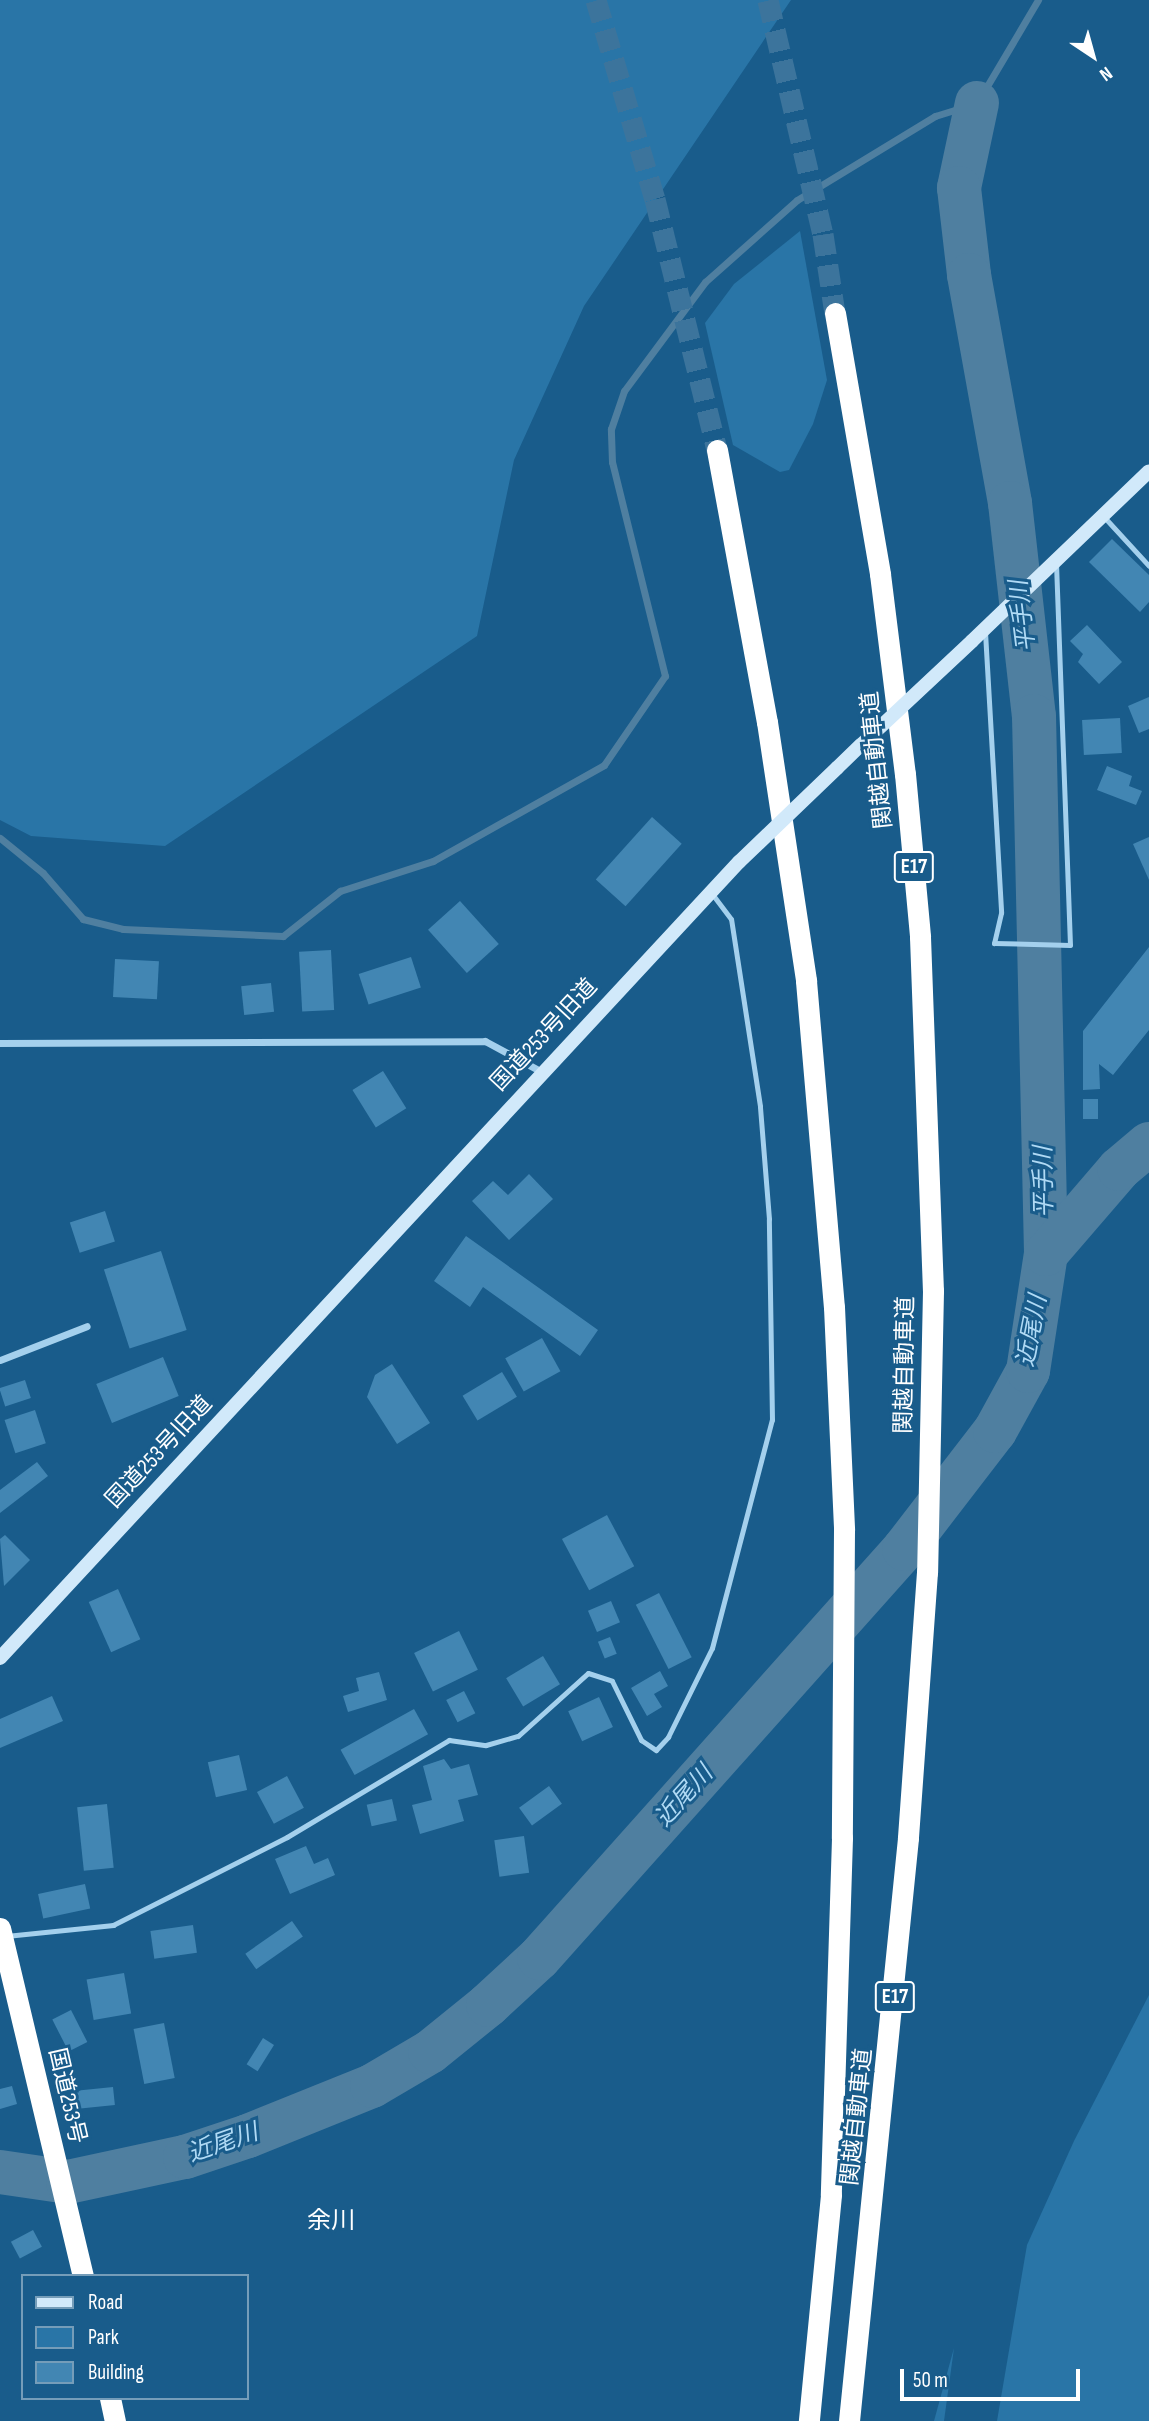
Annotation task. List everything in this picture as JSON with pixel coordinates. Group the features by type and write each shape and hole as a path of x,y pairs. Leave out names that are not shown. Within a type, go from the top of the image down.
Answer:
{"highway":[{"name":"関越自動車道","path":"835,313 892,654 920,937 931,1157 927,1572 894,2015 849,2421"},
{"name":"関越自動車道","path":"717,450 767,722 806,981 834,1307 844,1530 846,1665 831,2195 809,2421"},
{"name":"国道253号","path":"1,1932 83,2274"},
{"path":"110,2400 115,2421"}],"street":[{"name":"国道253号旧道","path":"0,1658 540,1071 738,862 1149,471"},
{"path":"0,1043 485,1041 540,1071"},
{"path":"0,1360 87,1326"}],"lane":[{"path":"1103,516 1149,566"},
{"path":"985,629 1001,913 994,943 1070,945 1056,560"},
{"path":"1,1932 113,1925 287,1838 449,1740 486,1745 518,1736 588,1673 612,1681 641,1740 656,1750 668,1737 712,1648 772,1420 769,1219 760,1106 731,919 711,892"}],"green space":[{"path":"0,0 791,0 584,306 514,460 477,636 165,846 31,836 0,820"},
{"path":"800,231 827,380 813,424 789,470 780,472 733,445 705,323 734,284"},
{"path":"1149,1995 1149,2421 997,2421 1027,2245 1074,2141"},
{"path":"954,2348 944,2421 934,2421"}],"building":[{"path":"1112,539 1149,575 1149,602 1140,612 1089,562"},
{"path":"1087,625 1122,662 1099,684 1078,662 1083,654 1070,641"},
{"path":"1149,697 1149,729 1139,733 1128,706"},
{"path":"1120,718 1122,753 1084,755 1082,720"},
{"path":"1107,766 1132,776 1129,786 1142,791 1136,805 1097,790"},
{"path":"652,817 682,844 626,906 596,879"},
{"path":"1149,837 1149,880 1133,844"},
{"path":"460,901 499,944 467,973 428,930"},
{"path":"1149,947 1149,1030 1113,1075 1099,1064 1100,1089 1083,1090 1083,1031"},
{"path":"331,950 334,1010 302,1012 299,952"},
{"path":"411,957 421,987 369,1004 359,974"},
{"path":"115,959 159,961 157,999 113,997"},
{"path":"271,983 274,1012 244,1015 241,986"},
{"path":"383,1071 406,1108 376,1127 352,1090"},
{"path":"1083,1099 1098,1099 1098,1119 1083,1119"},
{"path":"529,1174 553,1199 509,1240 472,1201 493,1181 508,1195"},
{"path":"105,1211 115,1241 80,1253 70,1222"},
{"path":"466,1236 598,1330 580,1356 483,1287 470,1307 434,1281"},
{"path":"161,1251 187,1330 130,1348 104,1270"},
{"path":"542,1338 560,1371 524,1392 505,1358"},
{"path":"163,1357 179,1396 112,1423 96,1384"},
{"path":"392,1364 430,1423 397,1444 367,1397 375,1375"},
{"path":"502,1372 517,1397 478,1421 463,1396"},
{"path":"25,1380 31,1398 5,1406 0,1388"},
{"path":"35,1410 46,1443 15,1453 5,1420"},
{"path":"37,1462 48,1476 0,1513 0,1490"},
{"path":"607,1515 634,1566 589,1590 562,1539"},
{"path":"5,1535 30,1560 4,1586 0,1539"},
{"path":"118,1589 140,1639 111,1652 89,1602"},
{"path":"659,1593 692,1657 669,1669 636,1605"},
{"path":"611,1601 620,1622 597,1632 588,1611"},
{"path":"459,1631 478,1670 433,1692 414,1653"},
{"path":"610,1637 617,1654 605,1659 598,1642"},
{"path":"543,1656 560,1684 523,1706 506,1678"},
{"path":"660,1671 668,1686 654,1694 662,1707 647,1716 631,1688"},
{"path":"379,1672 387,1700 348,1712 343,1696 359,1691 356,1678"},
{"path":"464,1691 475,1713 458,1722 446,1700"},
{"path":"52,1696 63,1721 0,1748 0,1719"},
{"path":"599,1697 613,1727 582,1741 568,1711"},
{"path":"414,1709 428,1734 355,1775 341,1750"},
{"path":"239,1755 247,1790 216,1797 208,1762"},
{"path":"444,1759 451,1769 469,1764 478,1795 458,1800 464,1821 420,1834 412,1805 432,1800 423,1766"},
{"path":"287,1776 304,1808 274,1824 257,1792"},
{"path":"549,1786 562,1804 532,1826 519,1808"},
{"path":"392,1799 397,1820 372,1826 367,1805"},
{"path":"107,1804 114,1868 84,1871 77,1807"},
{"path":"524,1836 529,1873 499,1877 494,1840"},
{"path":"306,1846 314,1864 328,1858 335,1875 290,1894 275,1859"},
{"path":"85,1884 90,1908 43,1918 38,1894"},
{"path":"292,1921 303,1937 256,1969 245,1954"},
{"path":"193,1925 197,1953 154,1959 150,1931"},
{"path":"124,1973 131,2013 94,2020 87,1980"},
{"path":"71,2010 87,2042 69,2052 52,2020"},
{"path":"164,2023 175,2078 144,2084 134,2029"},
{"path":"263,2038 274,2045 258,2071 247,2064"},
{"path":"12,2086 17,2104 0,2109 0,2089"},
{"path":"113,2087 115,2105 78,2109 76,2091"},
{"path":"33,2230 42,2247 20,2259 11,2242"}],"waterway":[{"path":"0,838 43,873 83,919 123,929 283,936 340,891 433,861 604,765 665,676 612,462 611,429 624,391 705,282 797,200 935,116 977,103 1038,0"},
{"name":"平手川","path":"977,103 959,188 969,275 1010,503 1034,716 1046,1254"},
{"name":"近尾川","path":"0,2172 68,2182 185,2157 248,2136 372,2086 430,2052 488,2005 539,1958 904,1549 995,1431 1028,1371 1046,1254 1119,1169 1149,1144"}],"tunnel":[{"path":"596,0 655,199 717,450"},
{"path":"768,0 823,234 835,313"}],"district":[{"name":"余川","path":"331,2221"}]}
